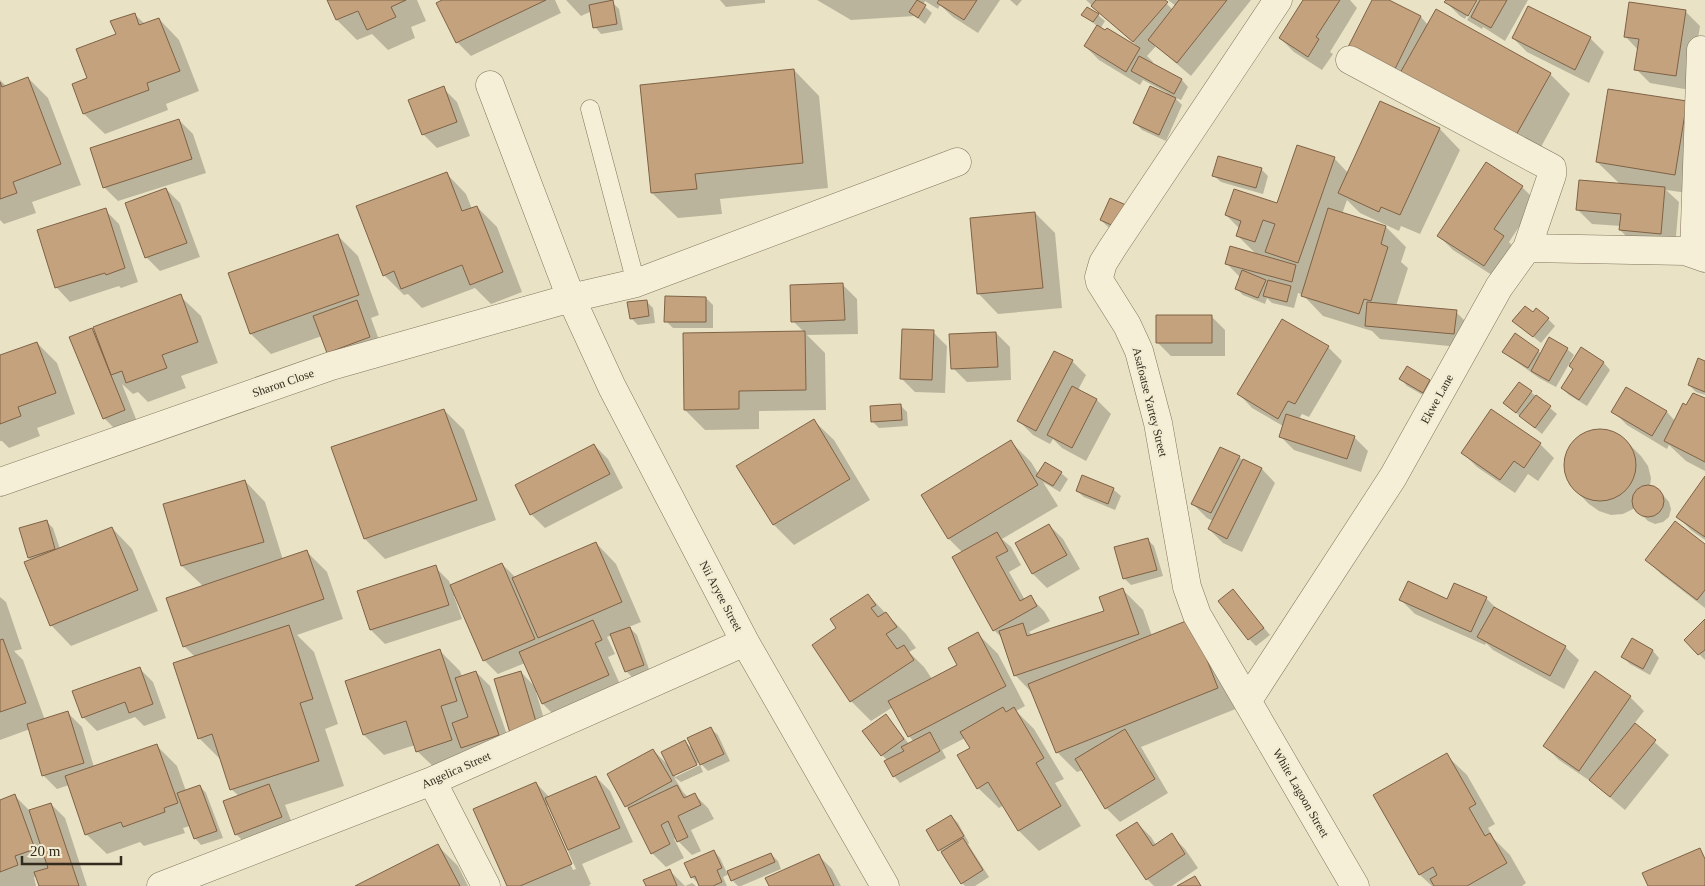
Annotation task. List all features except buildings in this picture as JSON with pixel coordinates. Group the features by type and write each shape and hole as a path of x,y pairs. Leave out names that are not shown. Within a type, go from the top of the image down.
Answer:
{"street":[{"name":"Asafoatse Yartey Street","path":"1248,700 1197,615 1188,587 1158,423 1139,352 1128,325 1103,287 1099,277 1103,263 1113,247 1278,0"},
{"path":"1526,248 1685,251 1700,256 1701,50"},
{"name":"Ekwe Lane","path":"1248,700 1394,477 1499,287 1526,248 1552,175 1552,168 1350,60"},
{"name":"Nii Aryee Street","path":"490,85 571,298 612,387 745,642 885,886"},
{"name":"Sharon Close","path":"0,482 331,366 571,298 636,283 957,162"},
{"name":"Angelica Street","path":"161,886 432,781 745,642"},
{"name":"White Lagoon Street","path":"1248,700 1355,886"},
{"path":"432,781 486,886"}],"lane":[{"path":"590,109 636,283"}]}
